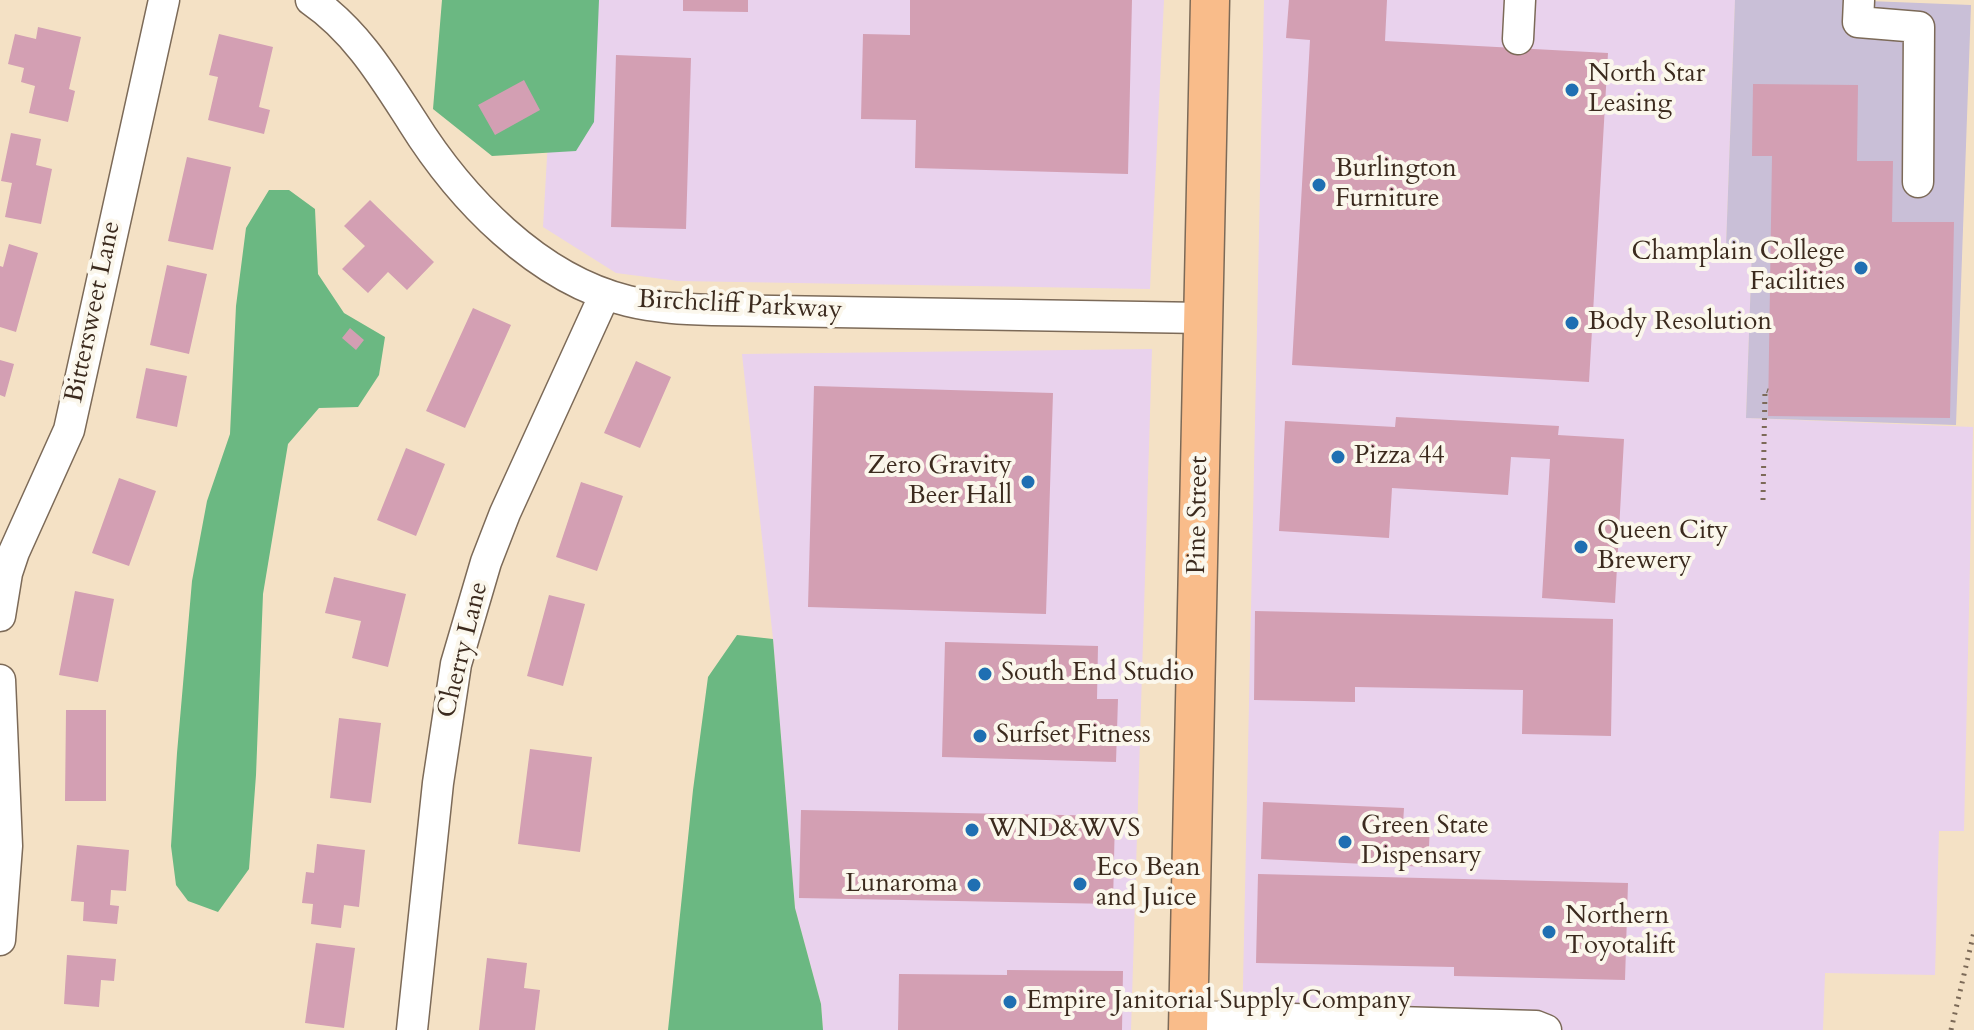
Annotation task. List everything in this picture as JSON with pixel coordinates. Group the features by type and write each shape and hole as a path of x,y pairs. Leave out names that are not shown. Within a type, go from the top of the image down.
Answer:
{"main road":[{"name":"Pine Street","path":"1188,1023 1210,0"}],"street":[{"name":"Bittersweet Lane","path":"0,616 14,552 69,430 87,335 164,0"},
{"name":"Birchcliff Parkway","path":"311,0 359,43 440,162 489,220 548,265 605,294 647,305 713,310 1203,318"},
{"path":"1518,39 1520,0"},
{"path":"1859,0 1858,22 1919,27 1918,182"},
{"name":"Cherry Lane","path":"412,1030 438,783 456,664 470,613 505,513 605,294"},
{"path":"0,680 7,846 0,940"},
{"path":"1188,1023 1536,1026 1546,1030"}],"path":[{"path":"1763,500 1765,390 1768,391"},
{"path":"1951,1030 1974,932"}],"shaded area":[{"path":"556,0 1164,0 1150,289 678,281 616,273 543,227"},
{"path":"1264,0 1735,0 1726,247 1752,248 1746,418 1973,427 1964,831 1939,831 1935,975 1825,973 1823,1030 1242,1030"},
{"path":"1735,0 1971,5 1956,425 1746,418 1752,249 1726,247"},
{"path":"1152,349 1131,1030 823,1030 821,1004 795,908 773,639 742,354"}],"green space":[{"path":"442,0 599,0 594,122 576,151 492,156 433,109"},
{"path":"269,190 289,190 315,209 318,274 344,313 385,337 379,375 358,407 319,408 288,444 263,594 249,869 218,912 188,901 176,885 171,846 177,753 192,581 207,501 230,434 236,306 246,228"},
{"path":"737,635 773,639 795,908 821,1004 823,1030 668,1030 708,677"}],"building":[{"path":"683,0 748,0 748,12 683,11"},
{"path":"910,0 1132,0 1128,174 915,168 916,120 861,119 863,34 910,35"},
{"path":"1289,0 1387,0 1385,41 1608,53 1589,382 1292,365 1310,40 1286,38"},
{"path":"38,27 81,37 69,89 75,91 68,122 29,113 35,86 21,82 24,68 8,64 15,34 36,39"},
{"path":"219,34 273,47 259,107 270,110 264,134 208,120 218,77 209,75"},
{"path":"616,55 691,58 686,229 611,227"},
{"path":"524,80 540,110 495,135 478,105"},
{"name":"Champlain College Facilities","path":"1753,84 1858,85 1857,161 1893,161 1892,222 1954,222 1950,418 1768,416 1772,156 1752,156"},
{"path":"11,133 41,139 36,165 52,169 41,224 5,217 12,183 1,181"},
{"path":"187,157 231,167 213,250 168,241"},
{"path":"370,200 434,262 407,290 388,272 368,293 342,269 365,246 344,226"},
{"path":"9,244 38,253 16,332 0,327 0,266 3,267"},
{"path":"167,265 207,274 189,354 150,345"},
{"path":"473,308 511,325 465,428 426,411"},
{"path":"350,328 364,340 356,350 342,338"},
{"path":"0,360 14,364 5,397 0,395"},
{"path":"636,361 671,377 640,448 604,433"},
{"path":"146,368 187,376 177,427 136,418"},
{"path":"814,386 1053,393 1046,614 808,607"},
{"name":"Queen City Brewery","path":"1396,417 1559,426 1558,435 1624,439 1615,603 1542,598 1550,459 1511,457 1508,495 1392,488 1389,538 1279,531 1285,421 1395,427"},
{"path":"406,448 445,464 416,536 377,520"},
{"path":"119,478 156,491 129,566 92,553"},
{"path":"581,482 623,496 597,571 556,557"},
{"path":"334,577 406,594 388,667 352,658 361,621 325,613"},
{"path":"75,591 114,599 98,682 59,675"},
{"path":"549,595 585,604 563,686 527,676"},
{"path":"1255,611 1613,619 1611,736 1522,734 1523,690 1355,687 1355,702 1254,700"},
{"path":"945,642 1098,646 1097,699 1118,699 1116,762 942,757"},
{"path":"66,710 106,710 106,801 65,801"},
{"path":"339,718 381,723 371,803 330,798"},
{"path":"530,749 592,757 580,852 518,844"},
{"name":"Green State Dispensary","path":"1263,802 1404,808 1403,824 1430,825 1428,867 1261,859"},
{"path":"801,810 1115,816 1113,904 799,898"},
{"path":"317,844 365,850 359,907 344,905 341,928 311,924 313,904 302,903 306,872 314,873"},
{"path":"77,845 129,850 126,891 111,890 110,905 119,906 117,924 83,921 84,902 71,901"},
{"path":"1258,874 1628,883 1625,980 1454,976 1454,967 1256,963"},
{"path":"316,943 355,948 344,1028 305,1023"},
{"path":"67,955 116,959 114,981 101,980 99,1007 64,1004"},
{"path":"487,958 527,963 524,988 540,990 535,1030 479,1030"},
{"name":"Empire Janitorial Supply Company","path":"1007,970 1123,971 1122,1030 898,1030 899,974 1007,975"}],"place":[{"name":"North Star Leasing","path":"1572,90"},
{"name":"Burlington Furniture","path":"1319,185"},
{"name":"Champlain College Facilities","path":"1861,268"},
{"name":"Body Resolution","path":"1572,323"},
{"name":"Pizza 44","path":"1338,457"},
{"name":"Zero Gravity Beer Hall","path":"1028,482"},
{"name":"Queen City Brewery","path":"1581,547"},
{"name":"South End Studio","path":"985,674"},
{"name":"Surfset Fitness","path":"980,736"},
{"name":"WND&WVS","path":"972,830"},
{"name":"Green State Dispensary","path":"1345,842"},
{"name":"Eco Bean and Juice","path":"1080,884"},
{"name":"Lunaroma","path":"974,885"},
{"name":"Northern Toyotalift","path":"1549,932"},
{"name":"Empire Janitorial Supply Company","path":"1010,1002"}]}
